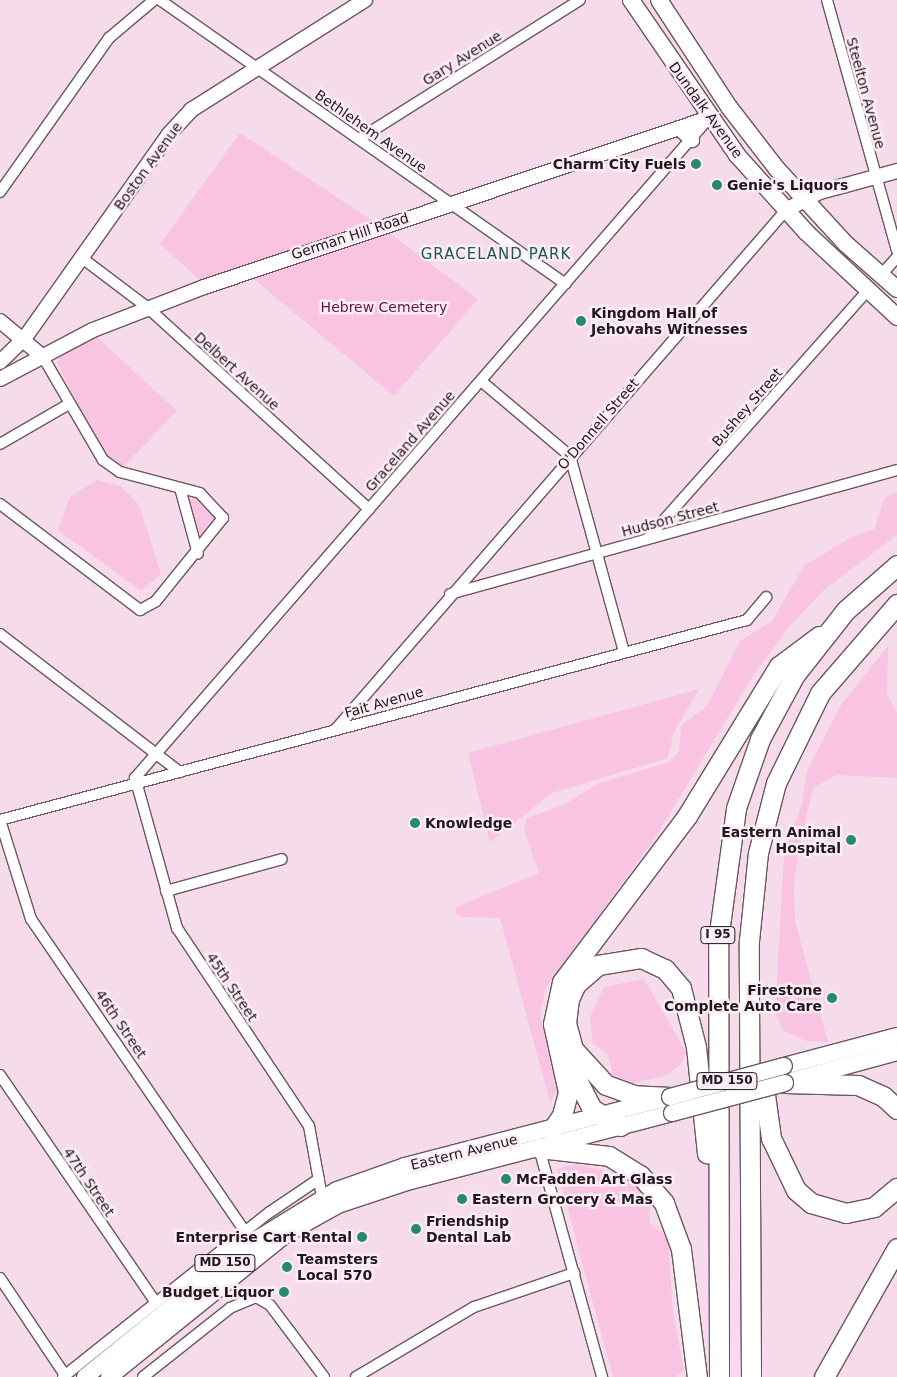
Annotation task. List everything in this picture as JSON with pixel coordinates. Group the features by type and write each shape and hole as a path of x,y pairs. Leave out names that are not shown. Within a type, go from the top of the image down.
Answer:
{"highway":[{"name":"I 95","path":"719,1377 718,940 727,849 746,773 764,731 794,676 833,627 897,564"},
{"name":"I 95","path":"751,1377 749,941 758,853 776,783 820,693 897,604"},
{"path":"552,1130 562,1115 568,1092 556,1038 553,1011 562,982 687,816 779,666 833,627"},
{"path":"758,853 763,1097 778,1160 796,1190 828,1210 860,1212 874,1207 897,1188"},
{"path":"671,1105 606,1085 573,1049 566,1023 569,999 576,984 598,965 628,957 653,962 674,978 687,1000 700,1072 718,1271"},
{"path":"556,1038 600,1117 620,1126"},
{"path":"784,1074 858,1085 883,1096 897,1109"},
{"path":"540,1148 609,1156 640,1175 664,1203 681,1248 697,1377"},
{"path":"824,1377 897,1248"}],"main road":[{"name":"Dundalk Avenue","path":"631,0 709,118 786,210 867,291 897,316"},
{"name":"Dundalk Avenue","path":"659,0 729,108 805,200 846,244 897,289"},
{"path":"846,244 853,261 897,301"},
{"name":"Eastern Avenue","path":"84,1377 249,1244 322,1197 380,1174 600,1117 671,1105 897,1041"},
{"name":"Eastern Avenue","path":"109,1377 265,1250 338,1205 620,1126 671,1105"},
{"path":"338,1205 340,1195 375,1182 380,1174"},
{"path":"265,1250 281,1232 321,1206 322,1197"}],"street":[{"path":"0,192 109,38 154,0"},
{"name":"Bethlehem Avenue","path":"160,0 565,284"},
{"name":"Boston Avenue","path":"0,362 24,339 183,118 256,68 364,0"},
{"name":"Gary Avenue","path":"359,139 580,0"},
{"name":"Steelton Avenue","path":"827,0 874,177 897,250"},
{"name":"German Hill Road","path":"0,379 92,330 148,308 450,204 709,118"},
{"name":"Graceland Avenue","path":"137,783 135,778 692,140 709,118"},
{"path":"679,128 692,140"},
{"name":"O'Donnell Street","path":"335,730 450,594 786,210 805,200 897,171"},
{"path":"881,275 897,257"},
{"name":"Delbert Avenue","path":"82,258 148,308 369,509"},
{"name":"Bushey Street","path":"647,539 867,291"},
{"path":"0,321 24,339 43,357 92,447 112,467 200,493 222,514 220,526 198,554 156,601 140,610 0,504"},
{"path":"481,381 570,456 624,652"},
{"path":"0,444 69,404"},
{"name":"Hudson Street","path":"450,594 897,470"},
{"path":"180,488 198,554"},
{"name":"Fait Avenue","path":"0,820 747,620 766,598"},
{"path":"0,634 180,772"},
{"name":"45th Street","path":"137,783 166,891 183,941 303,1115 314,1140 322,1197"},
{"name":"46th Street","path":"0,820 31,919 245,1232"},
{"path":"166,891 282,859"},
{"name":"47th Street","path":"0,1075 156,1303"},
{"path":"540,1148 574,1273 599,1376"},
{"path":"0,1278 64,1376 245,1232 319,1179"},
{"path":"356,1377 474,1307 574,1273"},
{"path":"143,1377 230,1308 256,1298 270,1304 324,1377"}],"green space":[{"path":"240,133 373,221 201,281 160,244"},
{"name":"Hebrew Cemetery","path":"385,230 478,299 394,396 249,275"},
{"path":"94,334 177,411 121,469 101,452 57,362 59,355"},
{"path":"97,480 121,486 139,505 161,574 141,591 58,530 70,497"},
{"path":"897,492 897,535 824,590 788,628 753,676 655,838 546,988 540,1014 557,1091 550,1102 500,918 462,917 456,914 456,907 539,873 524,830 527,818 563,805 599,783 670,762 679,751 681,725 707,706 740,641 772,621 804,566 853,536 875,529 884,498"},
{"path":"195,497 217,516 218,522 202,539 187,502"},
{"path":"888,646 887,694 897,713 897,778 836,775 813,788 800,845 794,883 795,921 828,1042 807,1041 784,1031 775,1013 784,856 802,803 807,771 841,705"},
{"path":"699,689 673,734 668,758 552,793 490,842 468,753"},
{"path":"644,979 686,1052 681,1064 665,1076 633,1083 614,1077 607,1053 593,1044 590,1017 604,987"},
{"path":"575,1164 614,1173 638,1186 650,1207 649,1222 668,1238 673,1313 684,1370 676,1377 613,1377 557,1169"}],"place":[{"name":"Charm City Fuels","path":"696,164"},
{"name":"Genie's Liquors","path":"717,185"},
{"name":"Kingdom Hall of Jehovahs Witnesses","path":"581,321"},
{"name":"Knowledge","path":"415,823"},
{"name":"Eastern Animal Hospital","path":"851,840"},
{"name":"Firestone Complete Auto Care","path":"832,998"},
{"name":"McFadden Art Glass","path":"506,1179"},
{"name":"Eastern Grocery & Mas","path":"462,1199"},
{"name":"Friendship Dental Lab","path":"416,1229"},
{"name":"Enterprise Cart Rental","path":"362,1237"},
{"name":"Teamsters Local 570","path":"287,1267"},
{"name":"Budget Liquor","path":"284,1292"}],"district":[{"name":"GRACELAND PARK","path":"496,255"}]}
